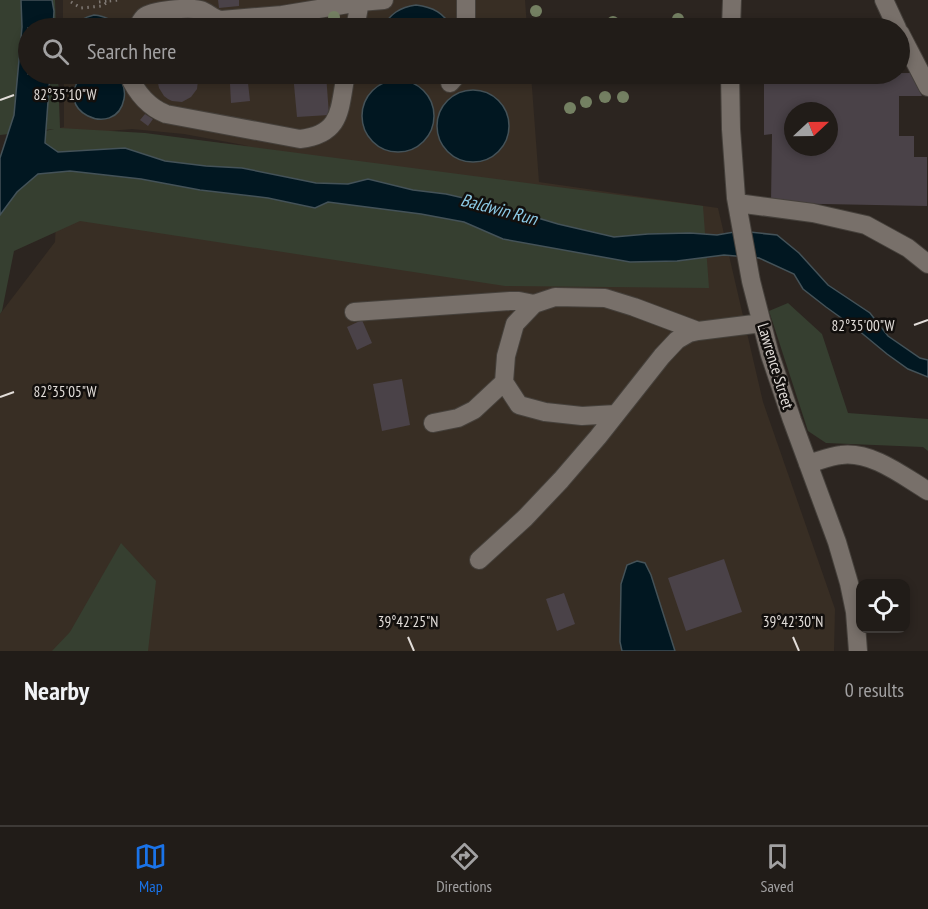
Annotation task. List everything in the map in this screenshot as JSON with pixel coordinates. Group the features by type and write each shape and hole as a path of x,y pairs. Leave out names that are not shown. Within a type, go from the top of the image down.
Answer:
{"street":[{"path":"245,18 282,15 303,5 384,0"},
{"path":"466,0 466,18"},
{"path":"731,18 732,0"},
{"path":"884,0 892,18"},
{"path":"357,18 360,2"},
{"path":"144,18 164,11 199,9 213,18"},
{"path":"910,52 927,83"},
{"path":"133,84 140,96 166,114 300,139 316,136 333,125 339,112 344,84"},
{"name":"Lawrence Street","path":"730,84 731,129 738,211 751,281 770,355 834,533 849,583 855,612 858,651"},
{"path":"738,211 813,213 866,225 908,248 928,264"},
{"path":"615,414 582,416 545,412 519,405 504,382 506,356 515,324 534,304 555,297 606,298 698,331"},
{"path":"354,312 519,301 534,304"},
{"path":"479,560 554,488 677,340 698,331 762,323"},
{"path":"433,423 458,418 474,410 504,382"},
{"path":"808,464 839,455 854,454 874,459 928,491"}],"path":[{"path":"99,2 119,0"},
{"path":"71,2 81,8 102,6 108,1"}],"shaded area":[{"path":"63,0 525,0 526,18 63,18"},
{"path":"64,84 532,84 539,182 718,208 763,402 835,609 834,651 0,651 0,314 55,242 60,128 64,127","holes":["132,129 184,134 249,146 109,131"]}],"green space":[{"path":"0,0 55,0 56,18 18,18 18,84 58,84 60,128 145,133 703,206 709,288 505,286 80,221 14,251 0,314 0,171 45,131 54,129 0,135"},
{"path":"788,303 822,334 848,413 928,419 928,451 923,447 826,443 808,431 769,311"},
{"path":"121,543 156,581 148,651 52,651 70,632"}],"water":[{"path":"21,0 52,0 54,18 22,18"},
{"path":"416,5 428,7 445,18 389,18 405,7"},
{"path":"94,15 108,18 85,18"},
{"name":"Baldwin Run","path":"18,71 18,84 49,84 45,143 58,152 125,148 165,161 242,168 316,183 348,184 368,179 494,205 558,224 614,237 690,233 717,235 740,231 777,235 799,253 828,285 870,313 888,336 920,358 928,360 928,377 908,369 887,354 803,289 794,274 759,258 724,255 677,261 630,262 503,239 464,222 421,214 328,202 315,208 268,198 70,171 38,174 17,192 0,215 0,158 14,115"},
{"path":"77,84 122,84 124,99 119,111 109,118 98,119 88,116 79,109 74,99"},
{"path":"381,84 415,84 424,90 434,109 432,130 424,142 405,152 384,150 372,142 362,123 364,102 372,90"},
{"path":"480,90 499,100 507,112 509,126 507,140 499,152 487,160 466,162 447,152 439,140 437,119 447,100 459,92"},
{"path":"637,561 645,563 651,575 675,651 622,651 620,642 621,584 627,565"}],"building":[{"path":"218,0 239,0 239,6 219,8"},
{"path":"910,73 922,96 899,96 899,136 914,136 914,157 927,157 927,206 771,203 772,134 764,135 764,84 910,84"},
{"path":"158,84 198,84 191,97 182,102 172,101 164,96"},
{"path":"230,84 248,84 250,101 231,103"},
{"path":"294,84 327,84 329,115 297,117"},
{"path":"145,114 153,119 148,126 140,120"},
{"path":"362,320 372,343 357,350 347,327"},
{"path":"402,379 410,425 382,431 373,384"},
{"path":"724,559 742,612 686,631 668,578"},
{"path":"564,593 575,624 557,631 546,599"}]}
